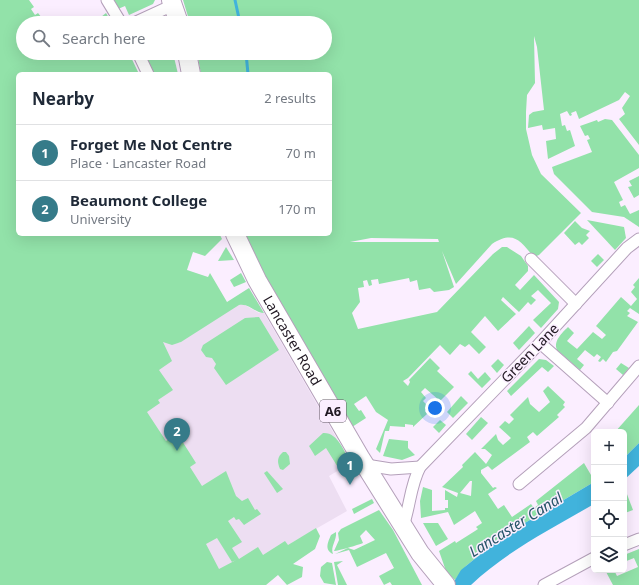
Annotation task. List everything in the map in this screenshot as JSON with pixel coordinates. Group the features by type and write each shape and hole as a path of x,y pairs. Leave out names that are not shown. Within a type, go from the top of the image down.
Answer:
{"main road":[{"path":"172,3 177,16"},
{"path":"188,60 191,72"},
{"name":"Lancaster Road","path":"236,236 257,280 403,526"},
{"name":"A6","path":"403,526 420,553 444,583"}],"street":[{"path":"107,0 117,16"},
{"path":"147,16 172,3"},
{"path":"141,60 147,72"},
{"name":"Green Lane","path":"403,526 408,513 412,489 420,467 540,343 627,248 639,239"},
{"path":"531,259 576,304"},
{"path":"540,343 608,403"},
{"path":"519,484 586,428 639,366"},
{"path":"366,465 391,469 420,467"},
{"path":"627,544 639,539"},
{"path":"544,585 591,560"}],"shaded area":[{"path":"243,304 259,313 264,313 351,463 329,476 347,511 293,542 242,585 0,463 163,341 179,343 237,305"}],"green space":[{"path":"0,0 29,0 34,7 31,9 35,15 38,13 40,16 16,16 16,60 132,60 138,72 16,72 16,236 220,236 222,239 205,256 193,252 187,270 208,277 210,273 227,302 249,288 264,313 261,313 246,305 239,305 181,342 172,345 163,342 172,361 159,370 173,390 158,400 160,403 147,412 166,441 177,433 196,463 190,467 202,486 226,471 236,496 242,501 248,498 255,510 257,509 261,514 244,525 239,519 236,520 234,517 228,521 242,542 232,548 239,559 258,547 263,555 285,541 288,545 316,528 320,536 315,549 293,564 303,567 302,577 287,585 278,575 266,585 0,585","holes":["217,538 232,562 238,559 219,569 206,544"]},
{"path":"113,0 155,0 153,4 129,15 125,6 118,9"},
{"path":"183,0 639,0 639,145 619,119 625,114 622,108 630,96 625,92 619,100 579,119 576,111 571,113 572,115 570,116 567,111 560,114 562,126 565,125 567,131 570,130 575,146 548,159 546,141 556,139 555,128 543,130 542,125 528,128 529,115 533,112 544,110 537,47 534,36 535,83 527,95 526,112 526,129 532,155 541,174 581,213 539,255 534,257 525,246 516,239 506,238 492,244 456,284 442,251 454,287 449,290 434,292 430,288 419,290 417,280 410,282 409,278 379,284 378,279 371,280 372,285 369,286 367,280 363,281 364,287 358,288 360,302 352,313 358,329 437,312 493,254 502,247 507,247 521,256 528,266 528,271 515,285 520,290 534,275 559,302 558,309 541,328 533,320 551,303 538,290 531,296 536,300 531,305 528,302 519,312 503,297 501,300 516,314 498,331 485,316 471,332 486,347 479,354 469,344 465,347 460,344 450,355 440,345 408,378 403,381 408,386 410,382 409,380 430,358 440,368 437,371 454,387 440,401 425,388 421,392 426,398 423,401 428,406 425,411 427,414 413,427 413,425 405,424 405,427 390,426 389,431 385,431 380,453 376,449 388,420 376,412 366,396 354,404 359,411 361,410 366,418 352,427 269,283 246,236 332,236 332,72 201,72 198,60 332,60 332,16 188,16","holes":["371,238 438,239 439,242 350,242"]},
{"path":"147,60 175,60 178,72 153,72"},
{"path":"605,119 612,120 639,155 639,168 614,182 623,200 619,202 621,207 625,205 630,214 639,210 639,227 624,217 592,212 554,174 552,167 592,152 587,140 590,139 588,135 585,136 580,126"},
{"path":"639,176 639,195 634,198 628,187 632,186 629,181"},
{"path":"587,220 624,227 626,238 615,250"},
{"path":"575,221 582,228 590,231 586,235 589,238 582,245 579,242 575,245 564,233"},
{"path":"226,247 234,260 218,261"},
{"path":"598,254 604,260 597,267 591,261"},
{"path":"241,273 246,282 234,287 230,280"},
{"path":"639,278 639,314 630,308 627,311 630,313 627,316 638,322 617,351 613,352 606,362 603,359 600,362 598,361 601,357 597,354 594,357 585,350 577,359 584,365 580,370 557,350 557,340 568,327 574,333 567,341 577,349 593,332 602,339 606,335 596,326 621,297 631,306 637,299 631,292 635,287 633,285"},
{"path":"259,317 279,350 226,385 214,368 216,364 212,358 206,357 201,350 203,345 245,318"},
{"path":"529,326 535,333 519,350 513,343"},
{"path":"498,359 504,365 497,373 491,366"},
{"path":"539,359 546,360 554,366 548,372 542,367 511,396 507,391"},
{"path":"621,363 629,368 623,375 616,369"},
{"path":"471,371 478,379 485,372 491,379 482,388 468,374"},
{"path":"548,386 565,402 563,405 565,407 557,415 559,417 537,436 533,432 527,437 530,442 492,470 488,466 481,470 481,473 493,488 497,488 488,494 498,509 504,505 512,517 531,504 534,508 538,505 536,501 584,463 591,475 591,484 503,536 466,566 455,580 446,571 439,551 455,541 456,543 475,531 478,529 476,527 482,523 475,511 454,525 448,512 421,518 420,501 423,487 432,490 432,511 445,510 445,508 448,508 448,500 445,500 445,490 457,497 458,493 442,487 463,467 462,465 475,452 486,464 492,455 485,449 481,449 496,434 498,440 503,445 511,438 499,427 505,421 509,424 514,419 510,415 528,397 530,404 539,412 550,402 543,391","holes":["470,481 472,481 471,496 460,493"]},
{"path":"461,396 468,403 453,418 447,412"},
{"path":"639,405 639,443 627,455 627,429 618,429"},
{"path":"481,417 488,423 472,440 466,434"},
{"path":"440,420 446,425 439,433 433,427"},
{"path":"323,433 337,439 351,463 339,469 326,448 315,456 309,446"},
{"path":"389,439 408,441 408,448 415,455 402,460 383,456"},
{"path":"283,452 286,452 289,456 290,464 283,470 280,469 278,462"},
{"path":"267,471 283,489 277,493 264,473"},
{"path":"627,494 633,510 627,512"},
{"path":"372,499 374,503 354,514 352,509"},
{"path":"379,510 393,530 422,585 392,585 390,582 384,585 379,576 394,568 386,553 357,567 349,550 335,554 348,548 354,550 375,540 366,530 360,536 363,543 334,551 339,540 338,533 341,529"},
{"path":"423,523 438,523 448,539 436,546"},
{"path":"336,532 336,538 332,548 333,554 328,550 328,546 331,535"},
{"path":"639,549 639,585 613,585 607,573 616,573 617,576 638,567 634,558 627,561 627,554"},
{"path":"343,561 337,565 347,585 338,585 334,562"},
{"path":"327,562 332,563 336,585 324,583 320,576 321,567"}],"water":[{"path":"639,443 639,466 627,477 627,465 627,455"},
{"path":"591,484 591,506 514,551 471,585 452,585 461,570 503,536"}],"waterway":[{"path":"235,0 238,16"},
{"path":"247,60 248,72"}],"place":[{"name":"Beaumont College","path":"177,451"},
{"name":"Forget Me Not Centre","path":"350,485"}],"water label":[{"name":"Lancaster Canal","path":"516,525"}]}
